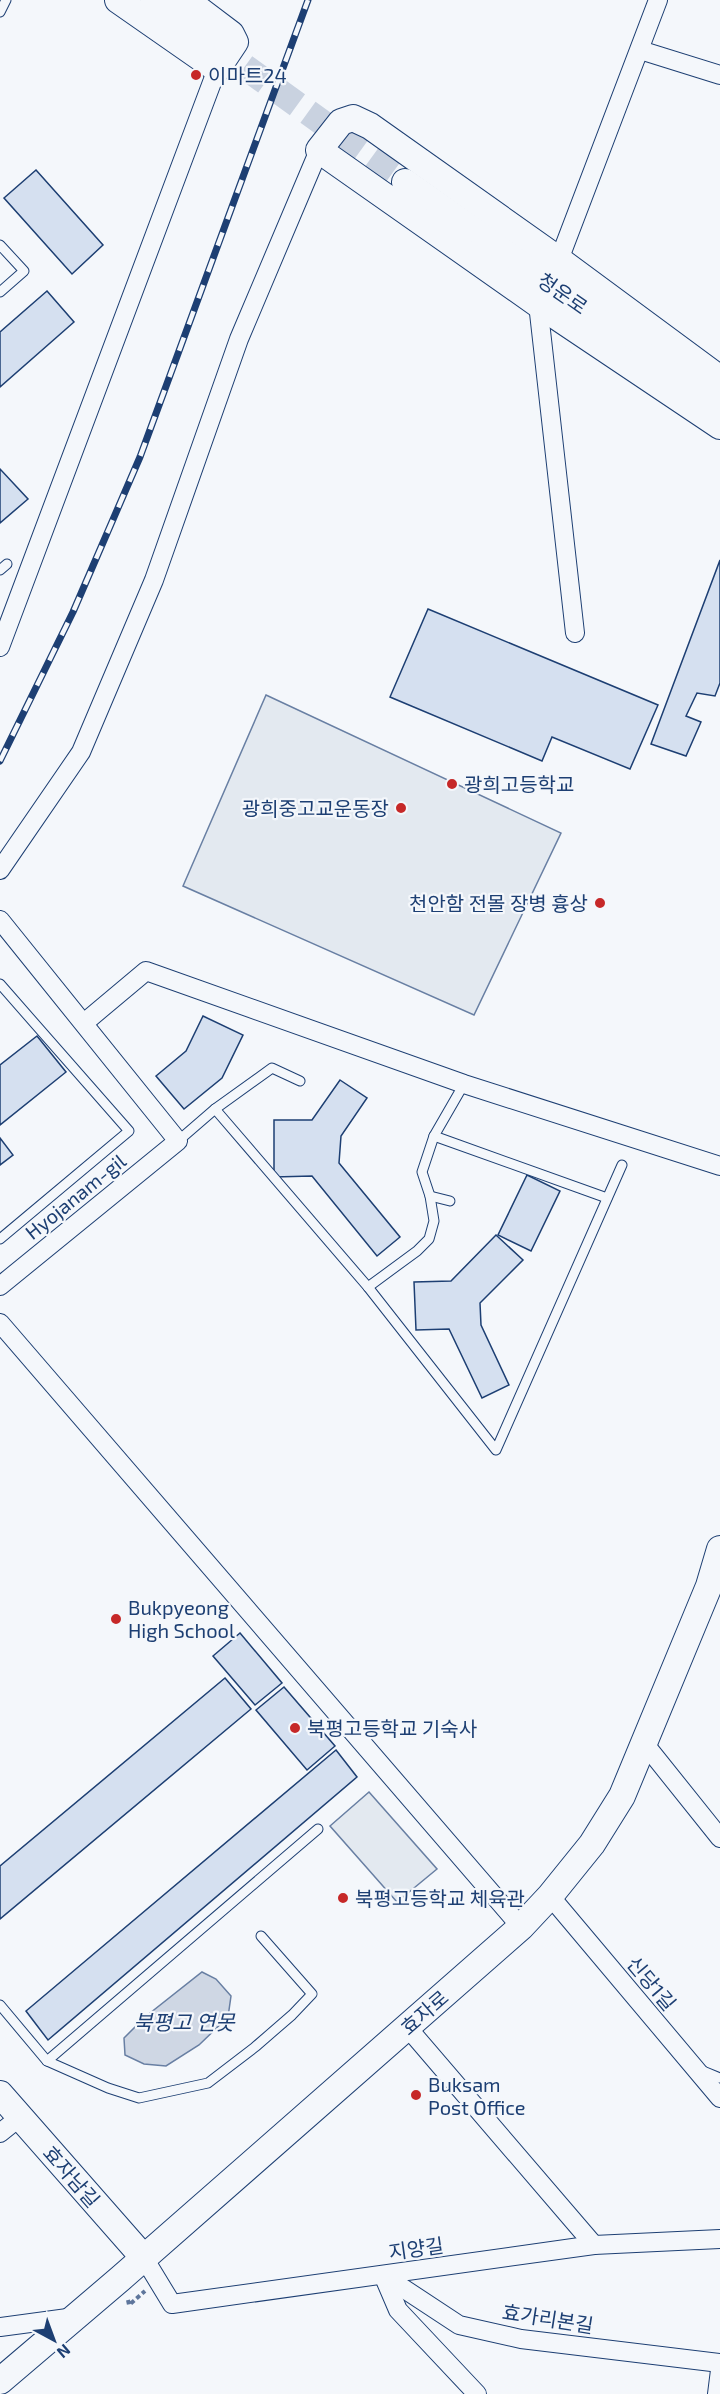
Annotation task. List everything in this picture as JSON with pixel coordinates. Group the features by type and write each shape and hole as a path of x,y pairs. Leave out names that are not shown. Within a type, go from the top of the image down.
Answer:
{"street":[{"path":"118,0 217,69"},
{"path":"154,0 213,44"},
{"path":"0,647 217,69 235,42 231,34 186,0"},
{"path":"559,260 658,0"},
{"path":"640,50 720,75"},
{"path":"0,870 81,752 154,580 239,339 319,150 341,122 353,118 362,122 559,260 720,380"},
{"path":"319,150 538,304 720,426"},
{"name":"청운로","path":"405,182 720,404"},
{"path":"538,304 575,633"},
{"path":"0,920 178,1141"},
{"path":"84,1023 146,971 464,1083 720,1166"},
{"name":"Hyojanam-gil","path":"0,1286 178,1141"},
{"path":"0,1323 521,1927"},
{"name":"효자로","path":"0,2381 408,2027 521,1927 550,1896 592,1844 616,1806 715,1590 720,1549"},
{"path":"644,1743 720,1838"},
{"name":"신당1길","path":"550,1896 720,2098"},
{"path":"408,2027 594,2245"},
{"name":"효자남길","path":"0,2094 144,2258"},
{"path":"0,2133 20,2117"},
{"name":"지양길","path":"144,2258 171,2304 594,2245 720,2239"},
{"path":"383,2276 398,2310 477,2394"},
{"name":"효가리본길","path":"383,2276 459,2325 521,2339 720,2363"},
{"path":"0,2327 75,2317"},
{"path":"717,2394 720,2370"}],"lane":[{"path":"0,12 6,0"},
{"path":"0,245 24,271 0,292"},
{"path":"0,984 129,1131 0,1239"},
{"path":"178,1141 215,1109 272,1068 300,1081"},
{"path":"368,1287 417,1251 429,1239 434,1221 430,1196 422,1172 434,1136 464,1083"},
{"path":"215,1109 368,1287 496,1450 622,1165"},
{"path":"434,1136 607,1198"},
{"path":"430,1196 450,1202"},
{"path":"47,2061 318,1829"},
{"path":"0,2005 47,2061 108,2088 139,2098 208,2083 255,2047 312,1995 261,1936"},
{"path":"692,2067 720,2078"}],"shaded area":[{"path":"266,695 561,833 474,1015 183,886"},
{"path":"369,1792 437,1869 397,1902 330,1826"}],"water":[{"name":"북평고 연못","path":"202,1972 216,1979 231,1996 228,2017 199,2045 166,2066 144,2064 125,2055 124,2038 145,2017"}],"building":[{"path":"36,170 103,245 72,274 4,198"},
{"path":"47,291 74,322 0,387 0,332"},
{"path":"0,469 28,499 0,523"},
{"path":"720,560 720,683 715,696 697,693 686,716 701,722 686,756 651,744"},
{"path":"428,609 658,705 630,769 552,737 542,761 390,697"},
{"path":"203,1016 243,1035 222,1078 184,1109 156,1076 186,1051"},
{"path":"37,1036 66,1072 0,1125 0,1065"},
{"path":"340,1080 367,1098 341,1136 339,1163 400,1237 377,1256 312,1176 274,1177 274,1120 312,1120"},
{"path":"0,1138 13,1155 0,1165"},
{"path":"527,1175 560,1191 531,1251 498,1235"},
{"path":"496,1235 523,1260 480,1303 481,1325 509,1385 482,1398 449,1329 416,1330 414,1282 451,1281"},
{"path":"240,1633 282,1683 255,1705 213,1656"},
{"path":"225,1678 251,1709 0,1919 0,1866"},
{"name":"북평고등학교 기숙사","path":"284,1687 335,1746 307,1770 256,1710"},
{"path":"336,1750 357,1777 48,2040 26,2011"}],"tunnel":[{"path":"213,44 405,182"}],"railway":[{"path":"0,761 73,612 140,457 308,0"}],"place":[{"name":"이마트24","path":"196,75"},
{"name":"광희고등학교","path":"452,784"},
{"name":"광희중고교운동장","path":"401,808"},
{"name":"천안함 전몰 장병 흉상","path":"600,903"},
{"name":"Bukpyeong High School","path":"116,1619"},
{"name":"북평고등학교 기숙사","path":"295,1728"},
{"name":"북평고등학교 체육관","path":"343,1898"},
{"name":"Buksam Post Office","path":"416,2095"}]}
